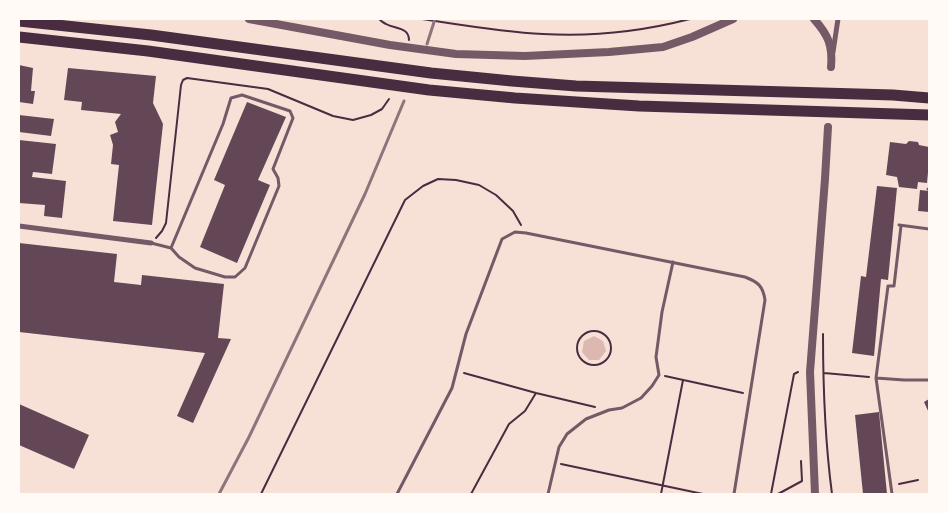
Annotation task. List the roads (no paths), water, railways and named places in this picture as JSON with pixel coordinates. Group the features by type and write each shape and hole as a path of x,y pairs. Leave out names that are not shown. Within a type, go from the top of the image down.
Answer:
{"highway":[{"path":"19,21 151,35 432,73 512,81 613,87 929,98"},
{"path":"19,37 148,52 429,90 515,98 639,106 929,115"}],"street":[{"path":"249,19 390,45 456,54 525,56 663,47 733,19"},
{"path":"814,19 825,32 833,53"},
{"path":"832,67 838,19"},
{"path":"815,494 810,372 826,179 828,127"},
{"path":"19,226 151,243"}],"lane":[{"path":"151,243 171,248 179,257 195,268 226,277 235,277 245,268 279,186 278,178 273,169 293,118 290,110 242,94 230,98 223,124 171,248"},
{"path":"892,494 876,378 888,286 894,286 900,226 929,229"},
{"path":"397,494 452,388 466,334 502,239 515,232 745,277 755,281 763,290 765,300 734,494"},
{"path":"548,494 559,447 567,434 586,419 609,410 622,408 641,398 659,375 656,357 662,312 673,262"},
{"path":"876,378 929,380"}],"railway":[{"path":"427,44 435,19"},
{"path":"219,494 249,437 365,194 404,101"}]}
